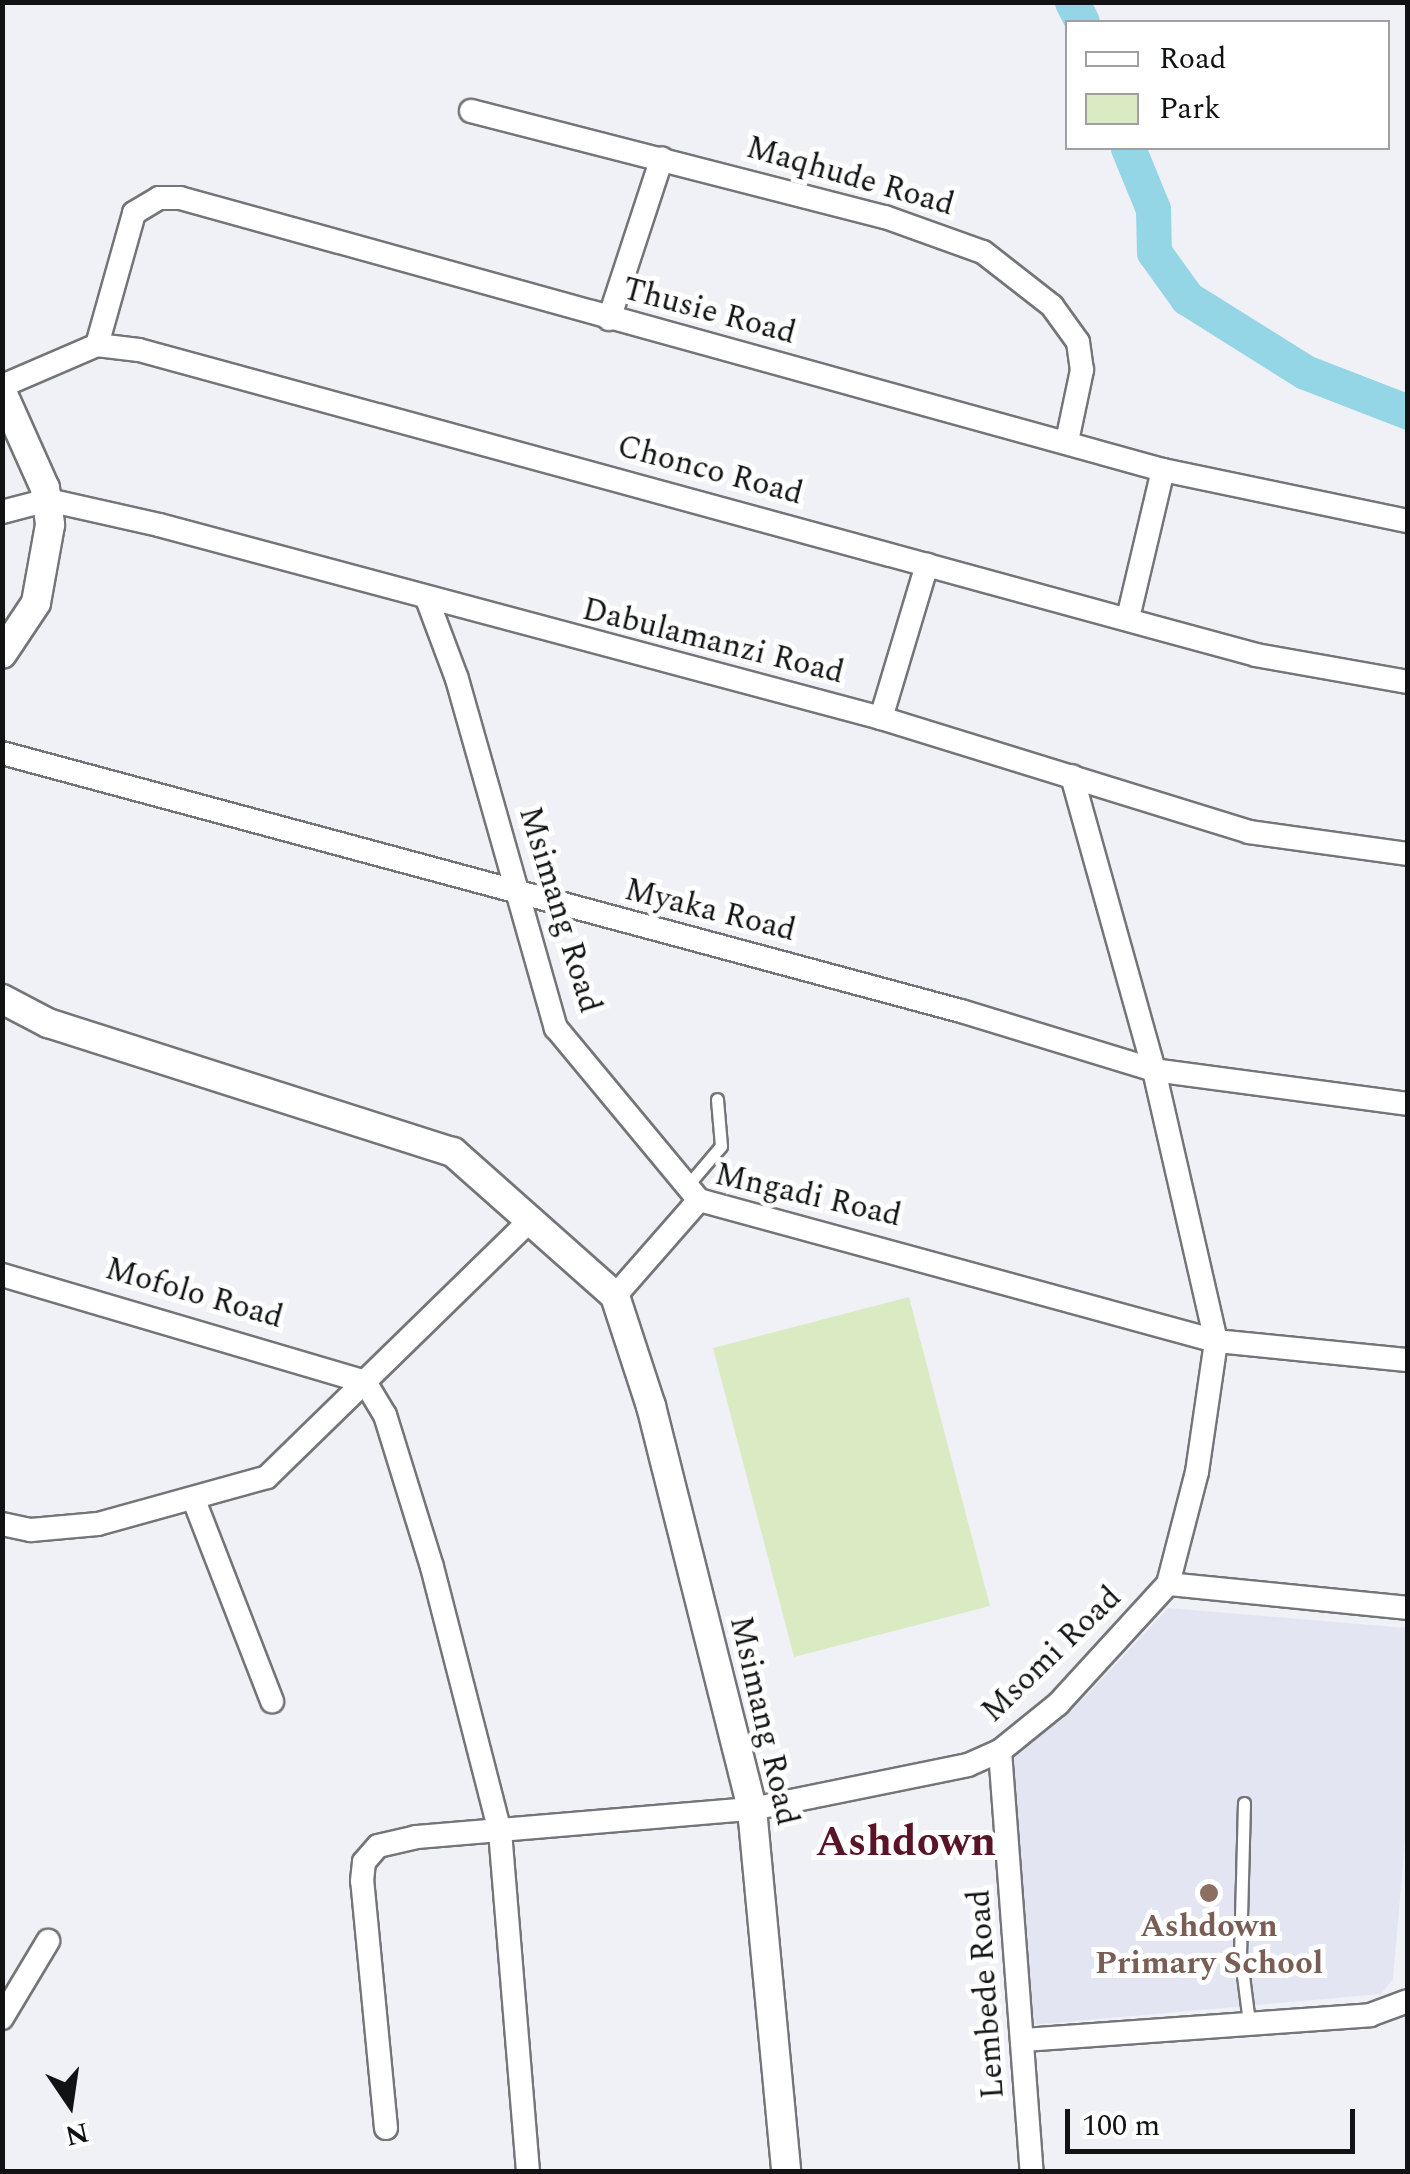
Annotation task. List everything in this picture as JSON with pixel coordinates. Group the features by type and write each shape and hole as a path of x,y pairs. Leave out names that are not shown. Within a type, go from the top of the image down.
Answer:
{"street":[{"name":"Maqhude Road","path":"471,111 662,158 950,237 1004,266 1052,306 1078,342 1082,370 1067,441"},
{"path":"609,319 662,158"},
{"name":"Thusie Road","path":"97,344 125,229 134,213 159,198 223,208 609,319 1162,470 1408,521"},
{"path":"2,654 26,623 44,576 48,500 2,389 97,344"},
{"name":"Chonco Road","path":"97,344 175,358 1256,655 1408,682"},
{"path":"1128,618 1162,470"},
{"name":"Dabulamanzi Road","path":"2,512 48,500 881,718 1249,832 1408,854"},
{"path":"881,718 927,565"},
{"name":"Msimang Road","path":"427,600 457,679 515,896 556,1028 693,1193"},
{"name":"Myaka Road","path":"2,752 515,896 961,1011 1154,1070 1408,1104"},
{"name":"Msomi Road","path":"386,2128 364,1862 391,1841 752,1808 968,1765 1000,1751 1114,1648 1168,1584 1197,1472 1216,1340 1154,1070 1072,776"},
{"path":"2,999 48,1023 416,1136 454,1152 615,1296"},
{"name":"Mngadi Road","path":"615,1296 693,1193 1216,1340 1408,1360"},
{"path":"2,1524 31,1530 98,1524 251,1484 282,1468 531,1219"},
{"name":"Mofolo Road","path":"2,1275 366,1382"},
{"name":"Msimang Road","path":"615,1296 650,1406 752,1808 786,2172"},
{"path":"366,1382 385,1414 432,1567 500,1831 528,2172"},
{"path":"194,1500 272,1701"},
{"path":"1168,1584 1408,1608"},
{"name":"Lembede Road","path":"1000,1751 1032,2172"},
{"path":"2,2018 48,1941"},
{"path":"1024,2040 1370,2015 1408,2001"}],"lane":[{"path":"693,1193 721,1146 717,1099"},
{"path":"1244,1804 1240,1952 1249,2022"}],"shaded area":[{"name":"Ashdown Primary School","path":"1168,1608 1407,1628 1408,1807 1393,1979 1381,1994 1030,2025 1007,1756 1088,1694"}],"green space":[{"path":"909,1297 990,1606 794,1657 713,1348"}],"waterway":[{"path":"1072,2 1081,20"},
{"path":"1129,150 1153,209 1154,252 1187,298 1305,372 1408,412"}],"place":[{"name":"Ashdown Primary School","path":"1209,1893"}],"district":[{"name":"Ashdown","path":"906,1843"}]}
